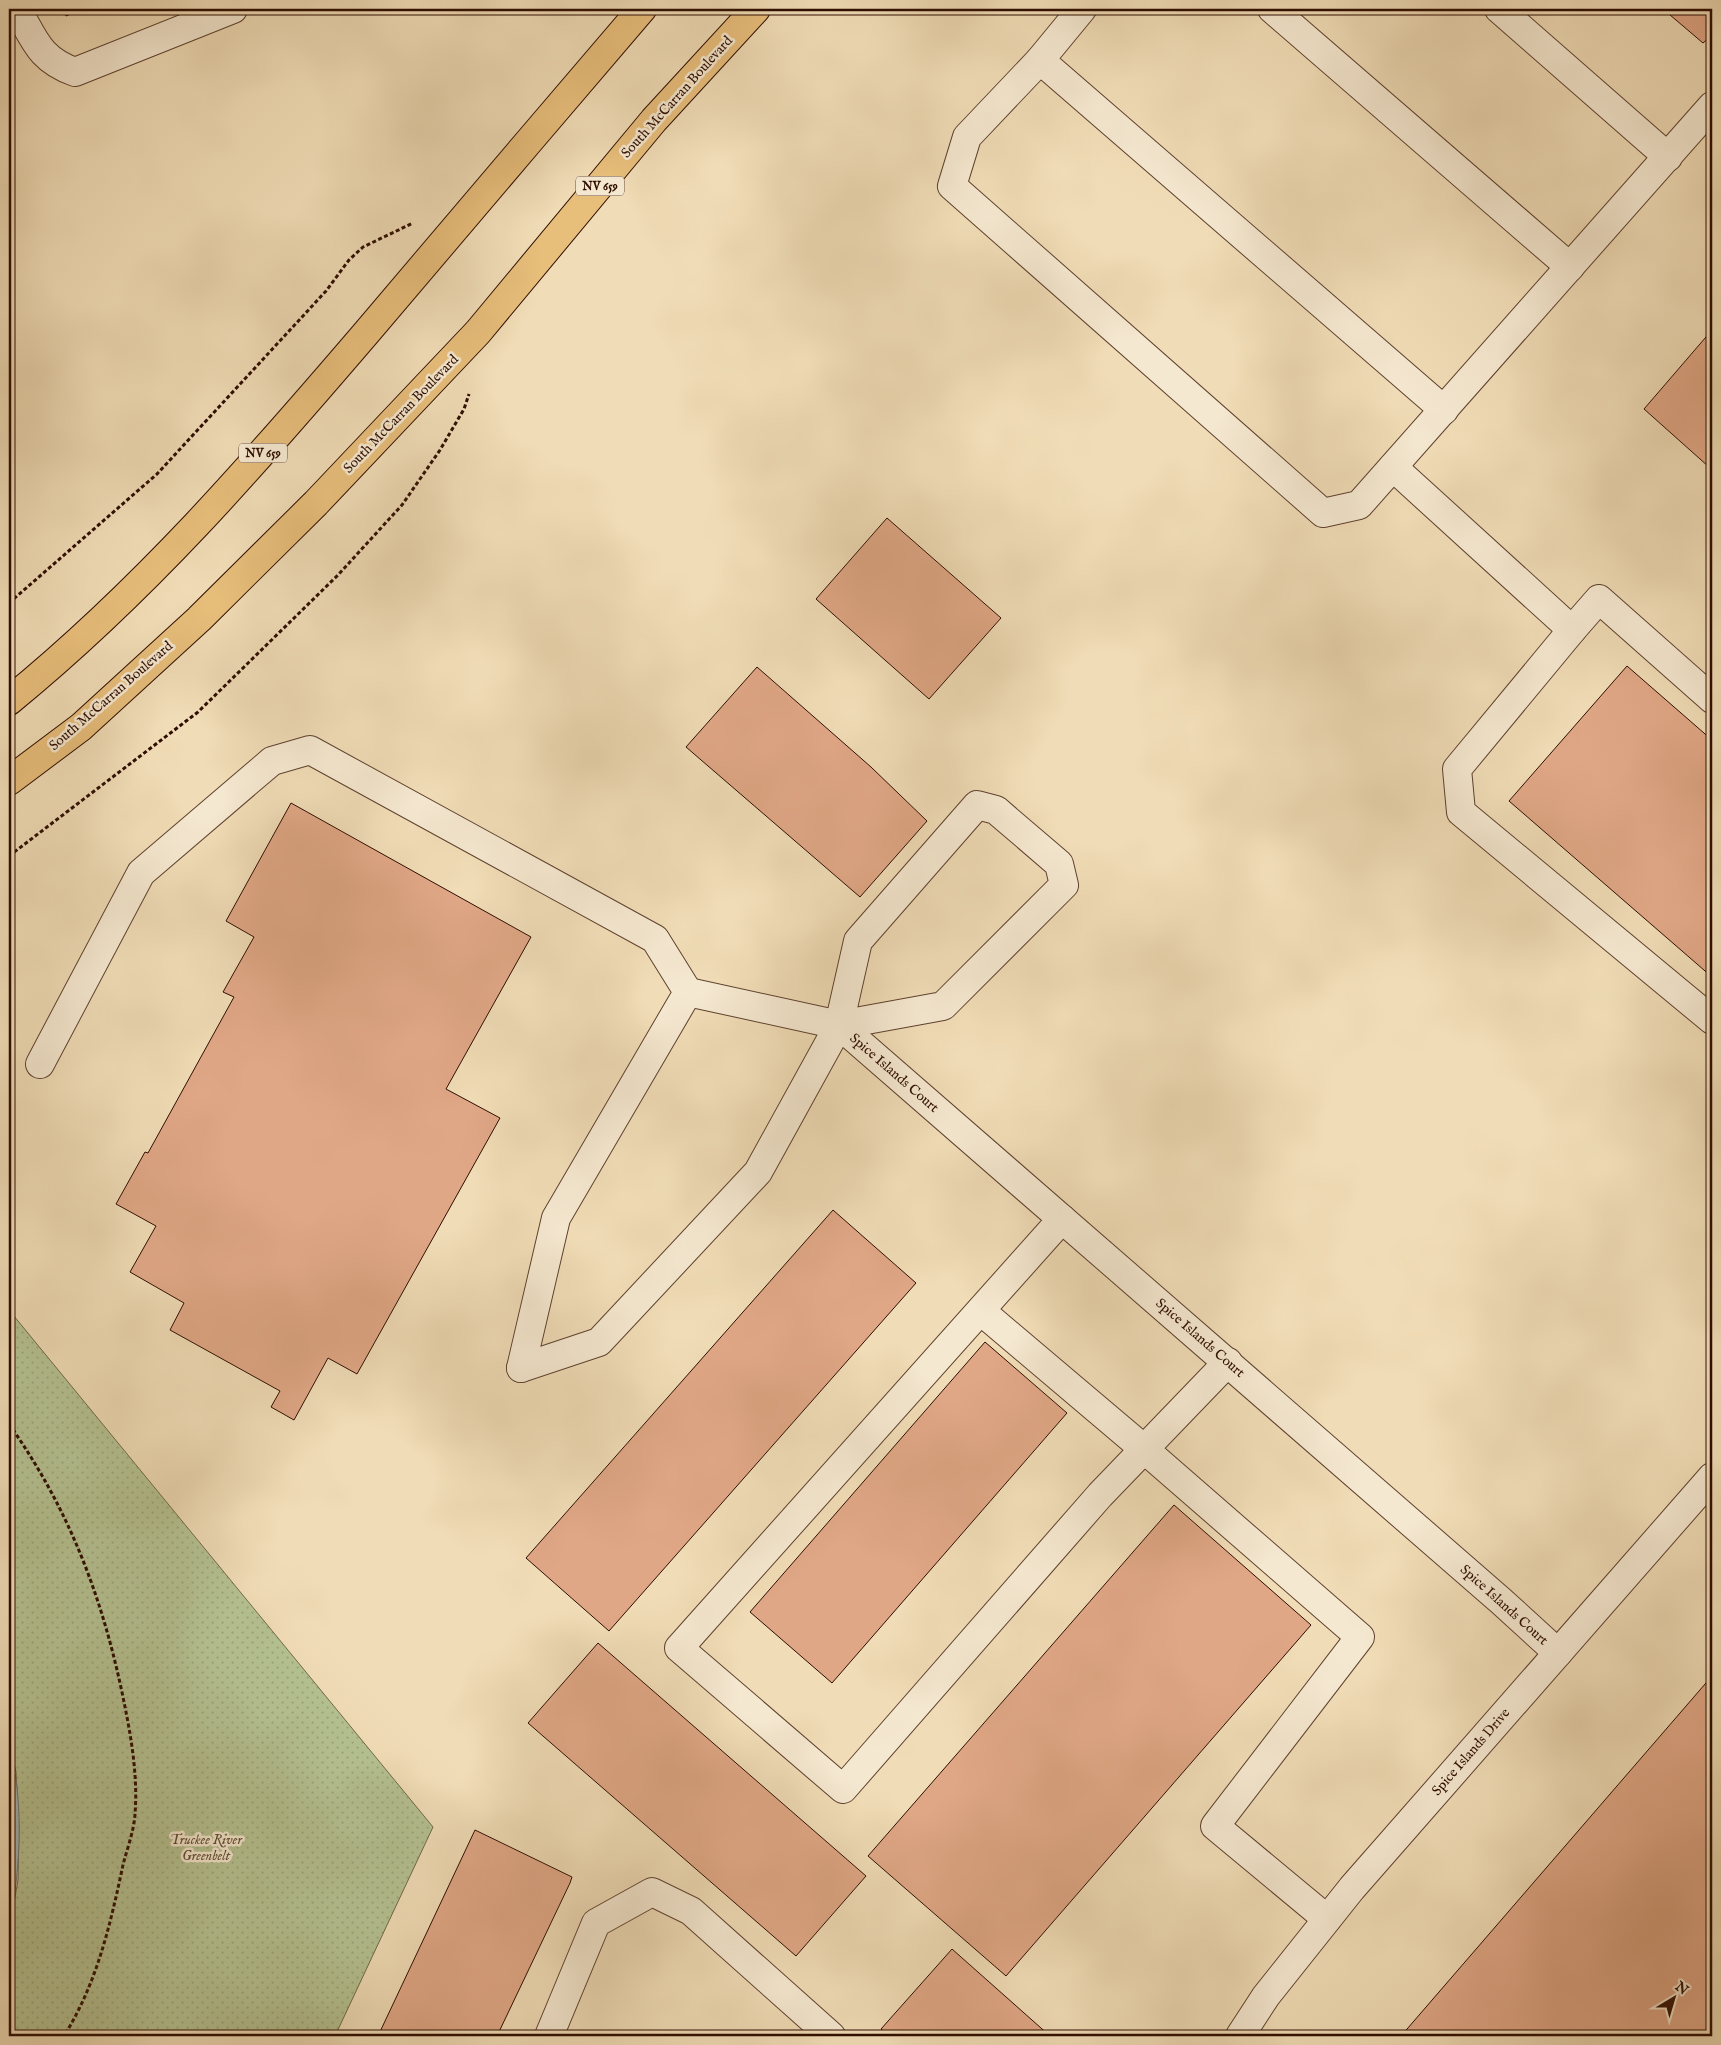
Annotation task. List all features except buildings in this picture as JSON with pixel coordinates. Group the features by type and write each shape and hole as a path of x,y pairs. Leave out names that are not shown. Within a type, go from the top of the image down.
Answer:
{"main road":[{"name":"NV 659","path":"9,701 111,612 194,530 275,440 642,9"},
{"name":"South McCarran Boulevard","path":"9,782 82,726 199,619 316,503 478,332 654,120 756,9"}],"street":[{"path":"17,9 44,56 59,66 75,72 233,9"},
{"path":"1082,9 1040,60 967,137 952,186 1324,513 1359,505 1712,106"},
{"path":"1272,9 1570,268"},
{"path":"1499,9 1668,157"},
{"path":"1040,60 1444,410"},
{"path":"1393,468 1572,630"},
{"path":"1712,699 1599,599 1457,769 1461,812 1712,1020"},
{"path":"40,1064 141,874 272,761 310,750 655,939 688,992 840,1026 943,1006 1064,885 1059,864 996,810 977,805 858,941 840,1026 758,1172 599,1342 521,1368 556,1218 688,992"},
{"name":"Spice Islands Court","path":"840,1026 1228,1362 1558,1653"},
{"path":"1062,1219 680,1648 843,1790 1100,1495 1228,1362"},
{"path":"981,1312 1144,1449 1360,1637 1215,1826 1327,1918"},
{"name":"Spice Islands Drive","path":"1240,2036 1266,1996 1327,1918 1712,1477"},
{"path":"549,2036 596,1923 652,1892 691,1911 831,2036"}],"path":[{"path":"9,603 157,474 326,291 349,260 363,247 415,221"},
{"path":"9,856 198,712 338,575 402,505 440,450 459,417 472,385"},
{"path":"9,1424 48,1485 76,1540 100,1607 118,1676 133,1747 135,1815 112,1922 77,2015 64,2036"}],"green space":[{"name":"Truckee River Greenbelt","path":"9,1310 433,1827 335,2036 9,2036 9,1931 18,1880 19,1826 16,1772 9,1744"}],"water":[{"path":"9,1744 17,1791 19,1838 16,1884 9,1931"}]}
